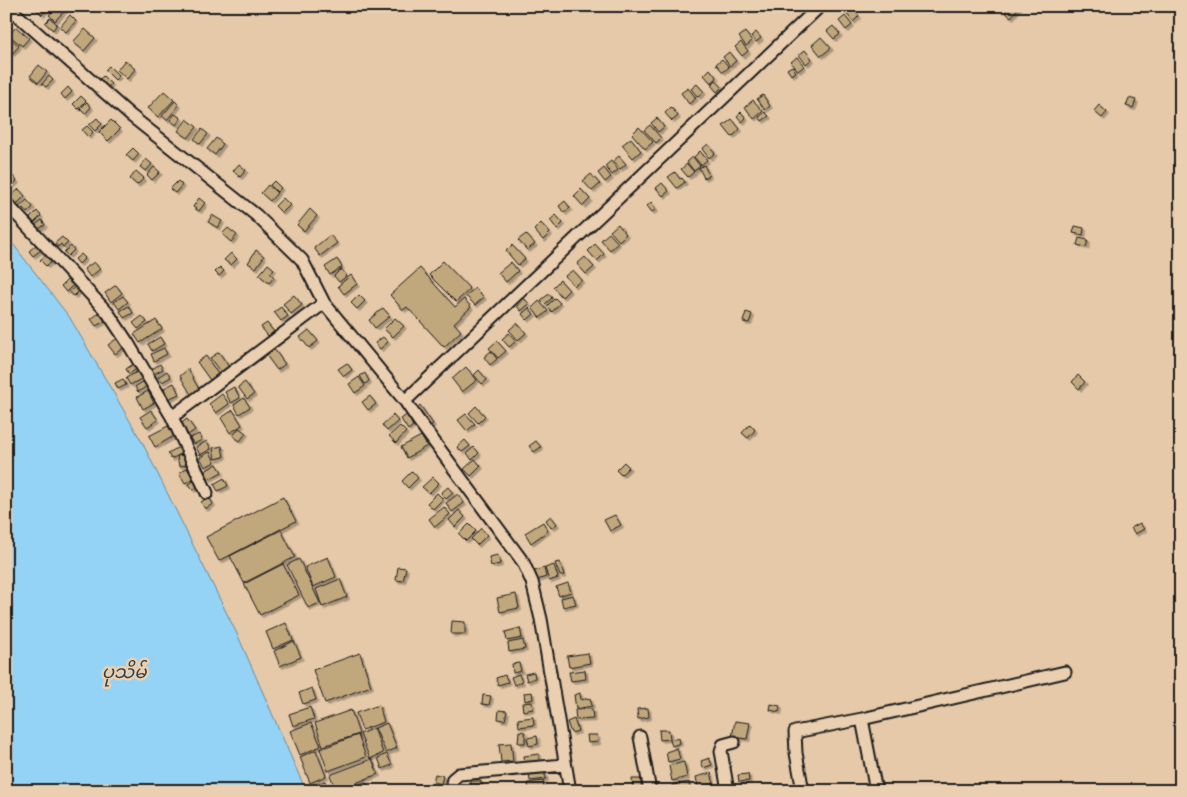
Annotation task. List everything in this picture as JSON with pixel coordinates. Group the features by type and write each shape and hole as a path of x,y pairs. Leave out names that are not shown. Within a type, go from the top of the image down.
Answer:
{"street":[{"path":"7,6 130,115 256,215 302,260 324,303 405,400 423,428 523,562 532,582 541,619 570,791"},
{"path":"405,400 820,6"},
{"path":"6,203 108,313 172,417 207,493"},
{"path":"172,417 324,303"},
{"path":"803,791 796,753 795,732 862,719 1065,672"},
{"path":"862,719 876,791"},
{"path":"640,737 650,791"},
{"path":"728,791 721,750 723,745 734,742"},
{"path":"450,791 453,778 459,774 565,765"}],"water":[{"name":"ပုသိမ်","path":"6,235 70,318 142,442 238,636 306,791 6,791"}],"building":[{"path":"34,6 49,6 42,15"},
{"path":"58,6 65,10 55,21 49,15"},
{"path":"1010,6 1020,6 1011,17 1005,12"},
{"path":"852,8 859,16 853,22 846,13"},
{"path":"70,15 76,21 66,32 60,27"},
{"path":"845,16 852,25 846,30 839,21"},
{"path":"50,18 57,24 53,30 45,23"},
{"path":"833,26 840,34 834,39 827,31"},
{"path":"16,27 29,38 22,46 9,35"},
{"path":"85,29 95,38 84,51 73,42"},
{"path":"745,32 752,41 746,46 739,37"},
{"path":"756,32 761,38 756,42 751,36"},
{"path":"9,37 19,46 12,54 6,49 6,41"},
{"path":"821,37 831,48 821,56 812,45"},
{"path":"741,42 748,51 742,56 735,47"},
{"path":"805,50 812,59 806,64 799,55"},
{"path":"729,52 736,61 730,66 723,57"},
{"path":"797,57 804,66 798,71 791,62"},
{"path":"722,59 729,67 723,72 716,64"},
{"path":"125,60 135,69 127,79 117,70"},
{"path":"39,65 47,72 38,83 30,76"},
{"path":"109,66 119,76 115,80 105,70"},
{"path":"792,66 796,72 791,75 787,69"},
{"path":"710,69 717,78 711,83 704,75"},
{"path":"49,76 53,80 46,87 42,84"},
{"path":"103,76 111,84 107,88 99,80"},
{"path":"716,80 722,87 717,92 711,85"},
{"path":"697,84 704,92 698,97 691,89"},
{"path":"68,87 72,92 65,99 61,94"},
{"path":"688,88 696,98 689,104 681,93"},
{"path":"164,91 174,100 158,117 148,108"},
{"path":"763,95 770,106 765,110 757,99"},
{"path":"81,96 86,101 78,109 73,104"},
{"path":"1129,98 1136,100 1133,108 1126,106"},
{"path":"753,100 763,111 754,119 745,107"},
{"path":"175,101 179,105 167,120 162,116"},
{"path":"87,102 91,107 85,114 80,109"},
{"path":"1099,105 1107,112 1102,118 1094,111"},
{"path":"671,107 678,116 672,121 665,113"},
{"path":"741,112 746,118 742,122 737,116"},
{"path":"765,112 769,116 762,121 759,117"},
{"path":"175,114 181,118 176,125 170,120"},
{"path":"97,118 102,124 95,131 89,125"},
{"path":"657,118 664,127 658,132 651,123"},
{"path":"187,119 197,127 188,138 178,131"},
{"path":"732,119 740,129 732,137 723,126"},
{"path":"111,120 120,129 108,141 99,132"},
{"path":"650,125 661,138 656,143 644,130"},
{"path":"87,126 93,132 88,137 82,130"},
{"path":"639,127 653,142 645,149 632,134"},
{"path":"202,129 208,134 200,144 194,139"},
{"path":"216,138 223,144 215,155 207,149"},
{"path":"631,138 641,151 633,158 622,145"},
{"path":"708,144 715,153 709,158 702,149"},
{"path":"133,148 139,154 133,161 126,155"},
{"path":"700,151 707,160 701,165 694,157"},
{"path":"619,156 626,164 620,169 613,161"},
{"path":"693,157 700,166 694,171 687,162"},
{"path":"146,159 152,164 146,171 140,167"},
{"path":"611,161 618,170 612,175 605,166"},
{"path":"239,164 246,170 240,177 233,171"},
{"path":"687,164 694,172 688,177 681,169"},
{"path":"704,165 709,175 704,178 699,168"},
{"path":"154,167 160,172 152,180 147,175"},
{"path":"604,168 611,177 605,182 598,173"},
{"path":"136,171 144,178 137,185 130,179"},
{"path":"675,172 685,182 677,188 668,177"},
{"path":"11,174 17,181 6,191 6,178"},
{"path":"591,174 600,184 592,191 583,181"},
{"path":"178,181 182,185 175,193 170,189"},
{"path":"274,181 281,188 277,192 270,185"},
{"path":"662,183 669,191 663,196 656,188"},
{"path":"268,185 277,193 270,201 261,193"},
{"path":"19,189 25,196 17,204 10,197"},
{"path":"581,189 590,199 583,206 574,196"},
{"path":"199,198 205,203 199,211 193,207"},
{"path":"283,198 290,205 282,213 275,206"},
{"path":"27,200 33,207 27,213 23,208 21,210 19,207"},
{"path":"565,201 570,208 564,213 559,206"},
{"path":"651,202 656,209 652,212 647,206"},
{"path":"310,209 317,216 304,231 297,225"},
{"path":"37,211 41,216 34,223 30,218"},
{"path":"212,215 222,221 218,228 208,222"},
{"path":"556,215 563,223 557,229 550,220"},
{"path":"42,220 45,225 37,230 34,226"},
{"path":"541,223 550,233 543,240 534,230"},
{"path":"618,224 626,234 619,241 610,231"},
{"path":"1075,226 1084,228 1083,235 1073,233"},
{"path":"228,228 237,235 231,242 222,234"},
{"path":"609,233 618,243 610,250 601,240"},
{"path":"526,234 535,244 527,250 518,240"},
{"path":"330,235 337,243 320,256 314,248"},
{"path":"62,237 68,243 63,247 61,244 58,247 55,243"},
{"path":"1079,238 1088,240 1086,247 1077,245"},
{"path":"595,244 604,254 597,261 588,251"},
{"path":"36,245 41,250 33,256 29,251"},
{"path":"512,245 525,259 518,265 506,251"},
{"path":"71,246 74,250 68,256 64,252"},
{"path":"256,250 264,256 256,268 248,263"},
{"path":"231,253 237,259 231,265 224,260"},
{"path":"81,254 85,258 79,264 75,259"},
{"path":"46,255 52,261 46,266 40,260"},
{"path":"585,257 594,267 586,274 577,264"},
{"path":"337,259 342,267 330,275 325,267"},
{"path":"443,261 470,289 456,302 429,275"},
{"path":"94,262 100,269 90,277 84,269"},
{"path":"511,262 518,271 506,282 498,273"},
{"path":"268,264 274,269 270,273 274,277 269,283 259,275"},
{"path":"220,267 224,271 219,276 215,272"},
{"path":"420,268 455,307 464,299 471,307 454,323 461,331 444,347 407,307 403,310 390,295"},
{"path":"341,269 347,276 339,282 334,276"},
{"path":"573,270 582,280 574,286 565,276"},
{"path":"351,275 357,284 344,294 338,286"},
{"path":"67,280 73,285 66,292 61,286"},
{"path":"560,280 569,290 562,297 553,287"},
{"path":"116,285 122,293 111,302 105,293"},
{"path":"76,286 80,290 74,296 69,292"},
{"path":"475,288 484,297 475,305 466,296"},
{"path":"549,294 552,298 545,304 541,300"},
{"path":"294,295 302,305 291,314 283,304"},
{"path":"359,295 365,301 357,309 351,303"},
{"path":"123,296 128,302 119,309 114,302"},
{"path":"555,298 560,303 552,312 547,306"},
{"path":"525,299 529,304 521,311 517,306"},
{"path":"539,301 548,311 540,318 532,308"},
{"path":"129,306 133,313 124,318 120,311"},
{"path":"281,307 288,316 281,321 274,312"},
{"path":"383,308 390,316 375,328 369,320"},
{"path":"529,308 534,314 527,320 522,314"},
{"path":"746,312 752,314 749,323 743,322"},
{"path":"99,313 105,321 96,326 91,319"},
{"path":"142,316 147,322 138,329 133,323"},
{"path":"395,318 404,326 393,337 384,329"},
{"path":"156,320 162,329 140,343 134,334"},
{"path":"267,323 274,332 268,336 261,327"},
{"path":"517,323 526,333 518,340 509,330"},
{"path":"309,330 318,341 309,348 300,337"},
{"path":"509,333 516,341 509,347 502,339"},
{"path":"119,337 126,346 115,354 108,345"},
{"path":"160,337 164,344 152,351 148,344"},
{"path":"383,337 388,342 380,349 375,343"},
{"path":"497,341 506,351 498,358 489,348"},
{"path":"164,348 167,354 154,361 151,354"},
{"path":"274,349 285,364 277,370 266,355"},
{"path":"491,351 497,359 490,365 484,357"},
{"path":"219,352 229,367 221,373 210,358"},
{"path":"206,356 220,377 212,383 197,362"},
{"path":"135,363 138,368 129,374 126,369"},
{"path":"347,363 352,370 344,376 338,369"},
{"path":"160,364 163,369 154,374 152,369"},
{"path":"466,367 477,380 462,392 452,379"},
{"path":"188,369 201,393 193,398 180,376"},
{"path":"479,370 487,380 482,384 474,375"},
{"path":"139,371 143,378 130,385 126,378"},
{"path":"167,371 171,377 162,382 158,377"},
{"path":"365,373 369,381 365,384 360,376"},
{"path":"1078,375 1085,382 1079,389 1072,382"},
{"path":"359,377 365,386 355,393 349,384"},
{"path":"123,379 126,385 118,389 115,383"},
{"path":"144,381 147,386 138,392 135,387"},
{"path":"245,382 254,394 247,399 238,387"},
{"path":"174,383 179,394 168,399 164,388"},
{"path":"234,387 240,398 231,403 225,392"},
{"path":"148,391 154,403 143,409 137,397"},
{"path":"222,394 229,404 216,413 209,404"},
{"path":"370,396 376,404 368,410 362,402"},
{"path":"244,398 250,407 239,414 234,405"},
{"path":"420,405 433,424 428,427 416,409"},
{"path":"476,406 485,416 478,423 469,413"},
{"path":"151,410 158,420 147,427 140,417"},
{"path":"233,410 242,425 230,433 221,418"},
{"path":"408,414 413,421 411,423 413,426 408,430 401,419"},
{"path":"466,414 475,424 467,431 458,420"},
{"path":"393,415 398,421 387,431 382,425"},
{"path":"187,419 195,430 188,435 180,424"},
{"path":"750,424 755,430 748,438 742,433"},
{"path":"168,426 174,436 155,447 149,436"},
{"path":"400,426 406,432 396,443 389,436"},
{"path":"239,428 246,433 240,441 233,436"},
{"path":"199,434 202,440 194,444 190,438"},
{"path":"421,436 427,446 407,458 401,447"},
{"path":"465,440 470,446 462,452 457,447"},
{"path":"207,441 211,449 200,455 196,447"},
{"path":"536,441 541,447 534,452 529,446"},
{"path":"181,446 185,452 171,459 168,453"},
{"path":"222,446 224,457 215,459 213,448"},
{"path":"474,447 479,453 472,460 467,453"},
{"path":"210,452 215,462 205,467 200,457"},
{"path":"184,455 186,465 179,466 177,456"},
{"path":"475,459 481,466 471,476 464,469"},
{"path":"624,462 629,467 621,475 616,470"},
{"path":"217,464 222,472 209,479 205,471"},
{"path":"187,468 193,479 185,483 179,473"},
{"path":"412,471 418,478 408,488 402,481"},
{"path":"433,477 439,483 429,493 422,487"},
{"path":"224,478 228,486 218,491 214,484"},
{"path":"195,480 199,486 193,490 189,484"},
{"path":"448,487 453,493 446,499 441,493"},
{"path":"437,493 443,499 433,509 427,503"},
{"path":"458,494 464,503 452,512 446,503"},
{"path":"209,497 213,504 205,509 201,502"},
{"path":"283,497 296,521 219,561 206,537"},
{"path":"444,507 450,514 435,527 429,519"},
{"path":"459,510 465,517 455,527 449,520"},
{"path":"615,515 621,525 610,531 604,520"},
{"path":"551,516 557,524 551,528 546,520"},
{"path":"543,522 548,531 531,543 525,533"},
{"path":"1140,523 1144,529 1135,534 1131,528"},
{"path":"469,524 476,531 466,541 459,534"},
{"path":"481,528 487,535 477,545 471,539"},
{"path":"281,530 295,557 244,583 230,556"},
{"path":"498,555 500,564 491,566 489,557"},
{"path":"328,557 336,577 313,587 305,567"},
{"path":"299,559 320,603 308,608 287,565"},
{"path":"560,562 564,575 560,576 555,563"},
{"path":"283,564 299,595 260,615 244,584"},
{"path":"554,565 558,578 549,581 545,568"},
{"path":"398,567 406,568 403,581 396,580"},
{"path":"544,568 546,577 534,581 531,572"},
{"path":"340,579 347,597 322,607 316,589"},
{"path":"568,583 571,592 559,596 556,587"},
{"path":"516,594 519,608 500,612 497,598"},
{"path":"573,595 576,604 563,607 561,598"},
{"path":"452,621 465,622 465,634 451,634"},
{"path":"286,623 293,640 273,649 266,632"},
{"path":"520,628 522,638 507,641 505,632"},
{"path":"523,640 525,649 509,652 508,643"},
{"path":"294,641 301,657 280,666 274,651"},
{"path":"360,653 371,686 325,703 313,670"},
{"path":"588,653 590,663 569,667 567,656"},
{"path":"519,663 521,671 513,673 512,664"},
{"path":"585,670 586,679 571,681 569,672"},
{"path":"534,672 535,678 527,681 525,674"},
{"path":"519,674 522,682 514,685 511,677"},
{"path":"505,675 508,682 498,685 496,678"},
{"path":"312,688 316,700 303,704 299,693"},
{"path":"532,692 533,699 525,701 524,693"},
{"path":"580,693 581,700 590,698 592,706 576,709 574,695"},
{"path":"483,695 491,696 489,705 482,704"},
{"path":"532,702 533,709 523,711 522,703"},
{"path":"771,704 780,706 779,712 770,710"},
{"path":"379,705 384,722 362,730 356,713"},
{"path":"310,707 314,719 293,726 289,714"},
{"path":"648,708 649,717 638,719 637,709"},
{"path":"592,709 593,719 576,720 575,710"},
{"path":"351,710 359,734 323,746 315,723"},
{"path":"499,710 507,711 505,720 498,719"},
{"path":"533,717 534,725 519,727 518,719"},
{"path":"574,719 578,731 571,733 567,722"},
{"path":"735,721 750,723 747,739 732,737"},
{"path":"311,723 321,746 300,755 290,731"},
{"path":"387,723 397,748 386,753 375,728"},
{"path":"374,728 383,753 370,759 360,734"},
{"path":"659,730 669,730 670,739 660,740"},
{"path":"519,731 525,732 525,743 518,743"},
{"path":"358,735 366,757 328,771 320,749"},
{"path":"587,735 597,735 598,742 588,743"},
{"path":"537,736 538,744 529,746 527,738"},
{"path":"679,738 680,743 672,746 670,740"},
{"path":"511,743 513,761 501,762 499,744"},
{"path":"677,748 680,759 668,762 666,752"},
{"path":"316,750 326,776 310,783 300,757"},
{"path":"387,754 392,765 382,769 378,758"},
{"path":"539,754 540,763 525,765 524,756"},
{"path":"709,758 712,765 703,768 701,761"},
{"path":"372,759 378,774 336,791 330,775"},
{"path":"684,762 687,777 672,781 669,766"},
{"path":"544,771 546,779 530,781 529,773"},
{"path":"711,773 714,784 698,787 696,777"},
{"path":"435,774 443,776 441,784 433,782"},
{"path":"748,774 749,781 739,782 738,775"},
{"path":"632,779 641,779 641,789 633,789"},
{"path":"325,781 329,791 312,791 311,787"},
{"path":"471,781 481,781 482,790 471,791"},
{"path":"543,781 544,789 529,791 528,783"},
{"path":"365,782 369,791 342,791"},
{"path":"689,782 690,791 673,791 672,785"},
{"path":"458,784 468,787 467,791 456,791"}]}
